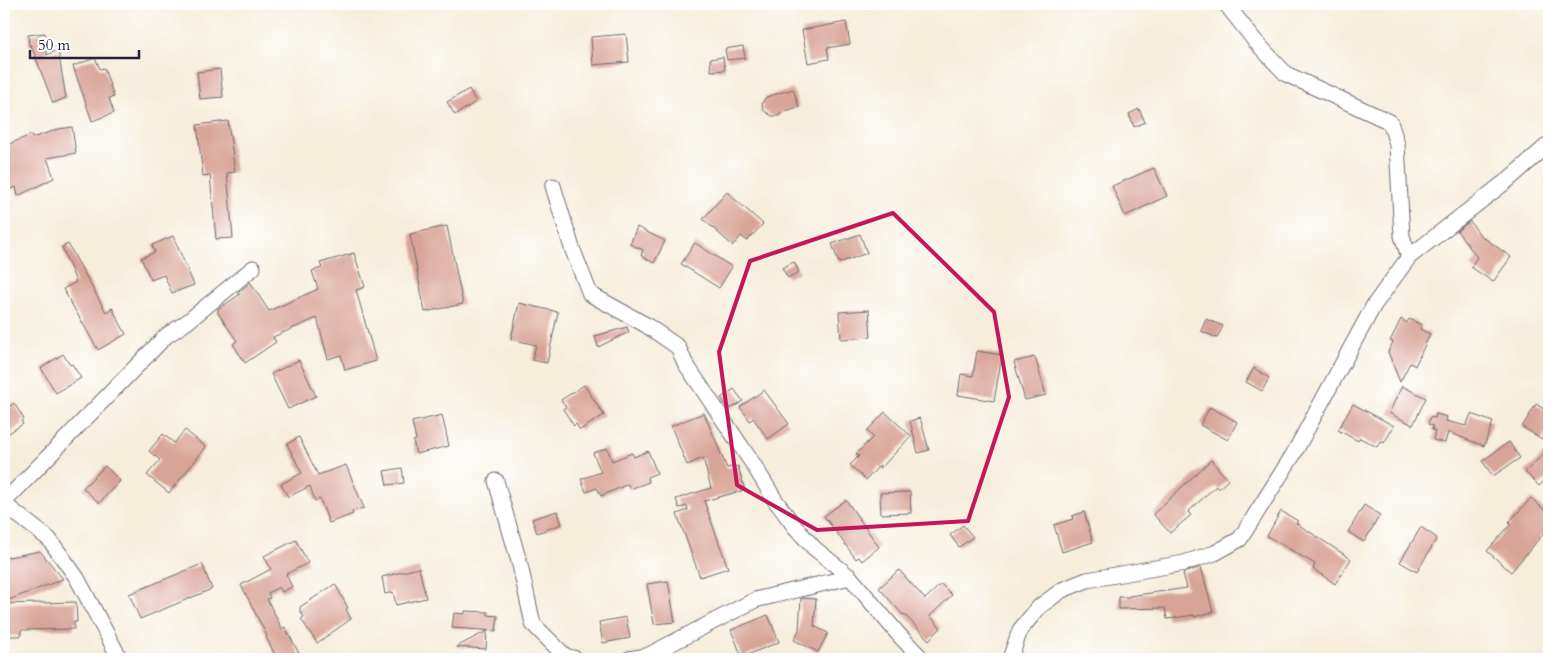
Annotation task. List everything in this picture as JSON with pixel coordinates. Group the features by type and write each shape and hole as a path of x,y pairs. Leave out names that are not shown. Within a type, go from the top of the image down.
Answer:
{"street":[{"path":"1226,4 1255,42 1286,74 1390,122 1397,144 1402,236 1409,257"},
{"path":"1010,659 1020,630 1039,608 1062,590 1087,580 1184,563 1214,554 1240,539 1293,454 1374,305 1409,257 1509,179 1549,144"},
{"path":"553,186 572,248 590,294 678,347 685,363 780,507 814,548 850,577 922,659"},
{"path":"120,659 77,578 49,539 4,503 166,336 187,322 253,268"},
{"path":"496,481 520,565 533,624 565,656 576,659"},
{"path":"629,659 647,656 754,600 850,577"}],"highlighted area":[{"path":"893,213 994,312 1009,397 968,521 817,530 737,485 719,352 750,261"}],"building":[{"path":"846,22 850,44 827,48 829,59 808,63 802,30"},
{"path":"45,33 47,55 58,50 66,98 53,103 31,45 29,46 28,35"},
{"path":"626,34 629,62 593,65 591,37"},
{"path":"743,46 745,58 727,60 725,49"},
{"path":"723,57 725,70 711,71 710,59"},
{"path":"95,58 100,69 104,68 114,97 109,98 114,113 92,121 73,66"},
{"path":"220,69 223,97 200,99 197,72"},
{"path":"469,89 476,102 455,115 447,102"},
{"path":"793,89 799,107 782,112 779,116 772,116 763,110 762,103 766,97"},
{"path":"1139,109 1145,122 1134,127 1129,114"},
{"path":"228,121 235,172 227,173 233,238 216,239 210,175 203,176 197,125"},
{"path":"72,127 76,153 47,158 54,178 18,196 16,187 6,191 4,184 4,146 31,135 32,138 59,129"},
{"path":"1154,168 1167,196 1125,216 1112,186"},
{"path":"727,192 763,224 747,241 741,236 733,246 703,219"},
{"path":"1470,221 1480,235 1511,257 1493,282 1471,267 1477,257 1457,231"},
{"path":"447,226 463,304 425,312 410,234"},
{"path":"637,227 665,241 654,263 641,256 643,250 630,244"},
{"path":"860,234 867,253 839,263 832,244"},
{"path":"173,236 194,285 172,293 164,275 151,280 141,258 155,252 152,245"},
{"path":"695,243 732,267 719,288 681,264"},
{"path":"68,244 106,312 112,308 126,334 98,350 63,289 76,282 62,247"},
{"path":"354,253 365,287 356,290 376,361 345,370 341,355 328,359 317,318 273,337 276,342 245,363 233,344 237,341 218,313 218,309 239,295 238,293 250,282 269,311 318,289 312,271 322,268 320,263"},
{"path":"794,262 799,272 788,278 782,268"},
{"path":"519,303 558,312 547,363 532,360 536,345 511,339"},
{"path":"869,310 871,337 841,339 839,312"},
{"path":"1206,319 1223,326 1217,338 1201,331"},
{"path":"1401,319 1407,323 1409,319 1422,325 1420,329 1430,334 1415,366 1410,363 1400,382 1388,352 1393,342 1390,341"},
{"path":"627,327 629,332 598,347 595,336"},
{"path":"977,351 1002,355 994,401 958,395 961,374 973,376"},
{"path":"63,354 81,378 56,393 41,368"},
{"path":"1035,357 1046,395 1025,400 1014,362"},
{"path":"299,360 316,396 288,409 271,374"},
{"path":"1254,368 1269,378 1262,391 1246,382"},
{"path":"584,385 604,415 580,430 576,424 574,426 563,409 566,407 561,400"},
{"path":"1402,386 1426,398 1413,425 1389,413"},
{"path":"734,389 743,401 732,408 728,408 721,398"},
{"path":"764,390 789,424 768,439 753,418 750,421 740,407"},
{"path":"14,403 24,419 21,421 23,424 4,436 4,410"},
{"path":"1353,404 1394,426 1384,443 1380,441 1377,447 1360,438 1358,441 1338,430"},
{"path":"1536,404 1549,412 1549,428 1542,439 1522,427"},
{"path":"1210,407 1237,422 1228,440 1200,425"},
{"path":"885,412 911,436 880,469 880,465 866,480 850,465 859,456 856,454 873,437 867,431"},
{"path":"704,413 727,468 738,466 745,490 704,501 728,568 700,577 677,514 688,510 687,506 679,508 676,499 711,488 703,458 687,465 671,426"},
{"path":"1436,414 1447,417 1446,421 1466,426 1471,414 1493,422 1484,446 1448,432 1445,443 1433,440 1435,431 1432,430 1433,426 1428,424 1430,417 1435,418"},
{"path":"442,415 449,446 416,454 413,441 416,440 412,422"},
{"path":"920,418 929,450 918,453 910,421"},
{"path":"185,430 206,447 169,493 147,475 160,460 149,451 163,434 174,443"},
{"path":"299,437 318,475 346,465 364,508 352,511 353,514 329,523 320,499 315,501 310,486 288,497 281,484 302,473 287,444"},
{"path":"1509,442 1520,458 1493,476 1482,461"},
{"path":"607,448 612,461 632,453 634,457 648,451 657,473 647,477 649,482 630,489 628,484 601,496 597,488 586,492 581,479 601,472 593,453"},
{"path":"1549,449 1549,476 1539,486 1525,472"},
{"path":"1211,460 1228,480 1218,489 1216,486 1188,512 1191,515 1170,533 1153,514"},
{"path":"105,466 120,481 99,503 83,488"},
{"path":"402,468 404,483 387,485 384,471"},
{"path":"910,492 911,513 881,514 880,493"},
{"path":"1531,498 1549,514 1549,527 1511,572 1487,551 1511,524 1509,522"},
{"path":"846,500 879,547 862,561 859,557 856,559 824,516"},
{"path":"1364,505 1380,515 1364,542 1348,532"},
{"path":"557,511 562,524 537,533 532,519"},
{"path":"1281,511 1351,559 1335,584 1313,569 1315,564 1267,536"},
{"path":"1084,512 1093,542 1062,552 1054,525 1073,519 1072,516"},
{"path":"963,525 973,537 959,547 950,535"},
{"path":"1421,527 1437,538 1417,572 1400,562"},
{"path":"296,540 308,563 286,574 292,587 282,592 279,587 268,593 270,598 267,599 282,629 285,627 302,659 277,659 241,585 271,569 264,556"},
{"path":"40,551 63,579 6,601 4,558"},
{"path":"202,564 212,589 140,619 129,594"},
{"path":"1201,567 1213,612 1194,617 1194,615 1167,619 1165,608 1119,609 1119,597 1187,588 1183,573"},
{"path":"419,568 426,598 396,605 393,592 385,594 382,577"},
{"path":"899,570 925,599 941,584 952,595 930,616 941,628 929,640 879,588"},
{"path":"668,581 675,622 654,624 647,584"},
{"path":"335,584 348,608 346,609 351,619 317,643 301,619 304,617 300,607"},
{"path":"801,598 816,599 814,626 828,633 818,652 794,640 799,630"},
{"path":"76,602 77,622 74,622 74,629 21,630 21,636 4,636 4,604"},
{"path":"465,611 488,612 488,615 498,616 496,631 452,628 454,613 465,614"},
{"path":"768,615 779,642 742,657 731,630"},
{"path":"626,617 630,638 603,643 599,622"},
{"path":"487,631 486,649 456,647"}]}
